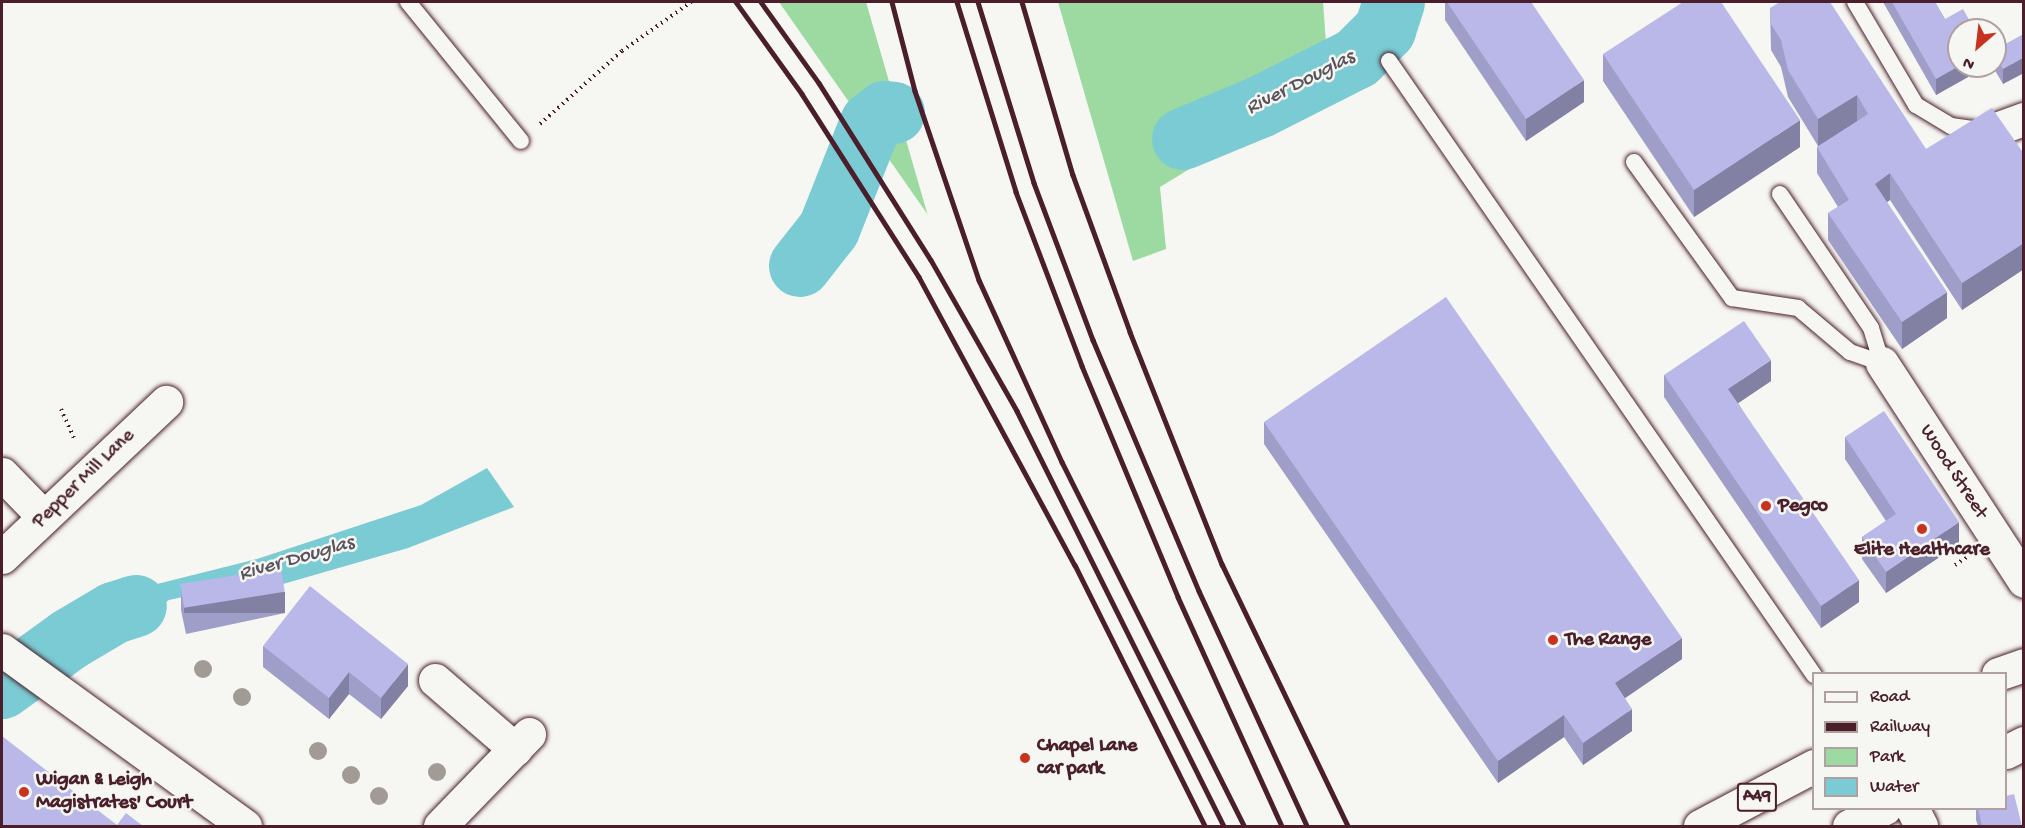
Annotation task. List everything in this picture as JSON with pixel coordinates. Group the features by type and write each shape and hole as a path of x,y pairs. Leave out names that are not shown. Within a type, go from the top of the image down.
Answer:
{"main road":[{"name":"Wood Street","path":"1882,363 2024,581"},
{"name":"Pepper Mill Lane","path":"2,557 166,402"},
{"path":"2,474 44,517"},
{"path":"7,654 52,684 244,826"},
{"path":"435,680 522,742 440,826"},
{"path":"2007,752 2024,743"},
{"name":"A49","path":"1700,826 1812,767"},
{"path":"1850,826 1881,810"},
{"path":"1913,810 1921,826"}],"lane":[{"path":"408,2 521,141"},
{"path":"1855,2 1916,105 1951,126 2010,124"},
{"path":"1389,61 1812,672"},
{"path":"1634,162 1732,298 1798,308 1850,352 1882,363"},
{"path":"1780,194 1871,328 1882,363"}],"path":[{"path":"521,141 622,51 691,2"},
{"path":"61,409 81,449"}],"green space":[{"path":"779,2 866,2 928,214"},
{"path":"1058,2 1323,2 1329,84 1160,187 1166,249 1133,261"}],"water":[{"path":"487,468 514,507 408,548 276,586 232,586 169,600 80,658 51,638 105,603 153,585 257,559 421,505"}],"building":[{"path":"1447,2 1531,2 1584,80 1526,119"},
{"path":"1683,2 1721,2 1800,120 1694,190 1603,54"},
{"path":"1780,2 1830,2 1926,149 1992,108 2024,154 2024,243 1962,283 1890,173 1875,184 1947,292 1902,322 1828,213 1849,200 1817,147 1868,114 1857,95 1818,119 1788,70 1781,40 1771,24 1770,8"},
{"path":"1892,2 1935,2 1945,19 1963,9 1968,18 1947,18 1947,73 1936,79"},
{"path":"2024,34 2024,57 2007,67 2007,43"},
{"path":"1446,297 1682,638 1615,683 1632,709 1583,743 1564,715 1498,761 1264,422"},
{"name":"Pegco","path":"1744,321 1771,360 1728,389 1859,580 1821,606 1664,375"},
{"path":"1884,411 1959,522 1886,572 1862,537 1896,514 1845,437"},
{"path":"281,568 285,592 184,608 180,584"},
{"path":"310,586 408,664 381,698 349,672 329,698 263,646"},
{"path":"2,736 117,825 126,813 143,826 2,826"},
{"path":"2014,794 2022,826 1982,826 1978,810 2007,810 2007,796"}],"waterway":[{"name":"River Douglas","path":"1183,139 1260,107 1357,58 1385,30 1394,2"},
{"name":"River Douglas","path":"800,266 829,229 871,123 885,112 894,113"},
{"name":"River Douglas","path":"2,688 70,639 114,613 136,606"}],"railway":[{"path":"736,2 802,94 919,277 1075,565 1205,826"},
{"path":"761,2 819,83 931,260 1017,411 1224,826"},
{"path":"892,2 915,91 979,280 1062,462 1244,826"},
{"path":"957,2 1016,192 1082,366 1178,597 1282,826"},
{"path":"978,2 1034,183 1093,340 1199,591 1307,826"},
{"path":"1022,2 1073,175 1130,332 1222,564 1348,826"}],"place":[{"name":"Pegco","path":"1766,506"},
{"name":"Elite Healthcare","path":"1922,529"},
{"name":"The Range","path":"1553,640"},
{"name":"Chapel Lane car park","path":"1025,758"},
{"name":"Wigan & Leigh Magistrates' Court","path":"24,792"}]}
